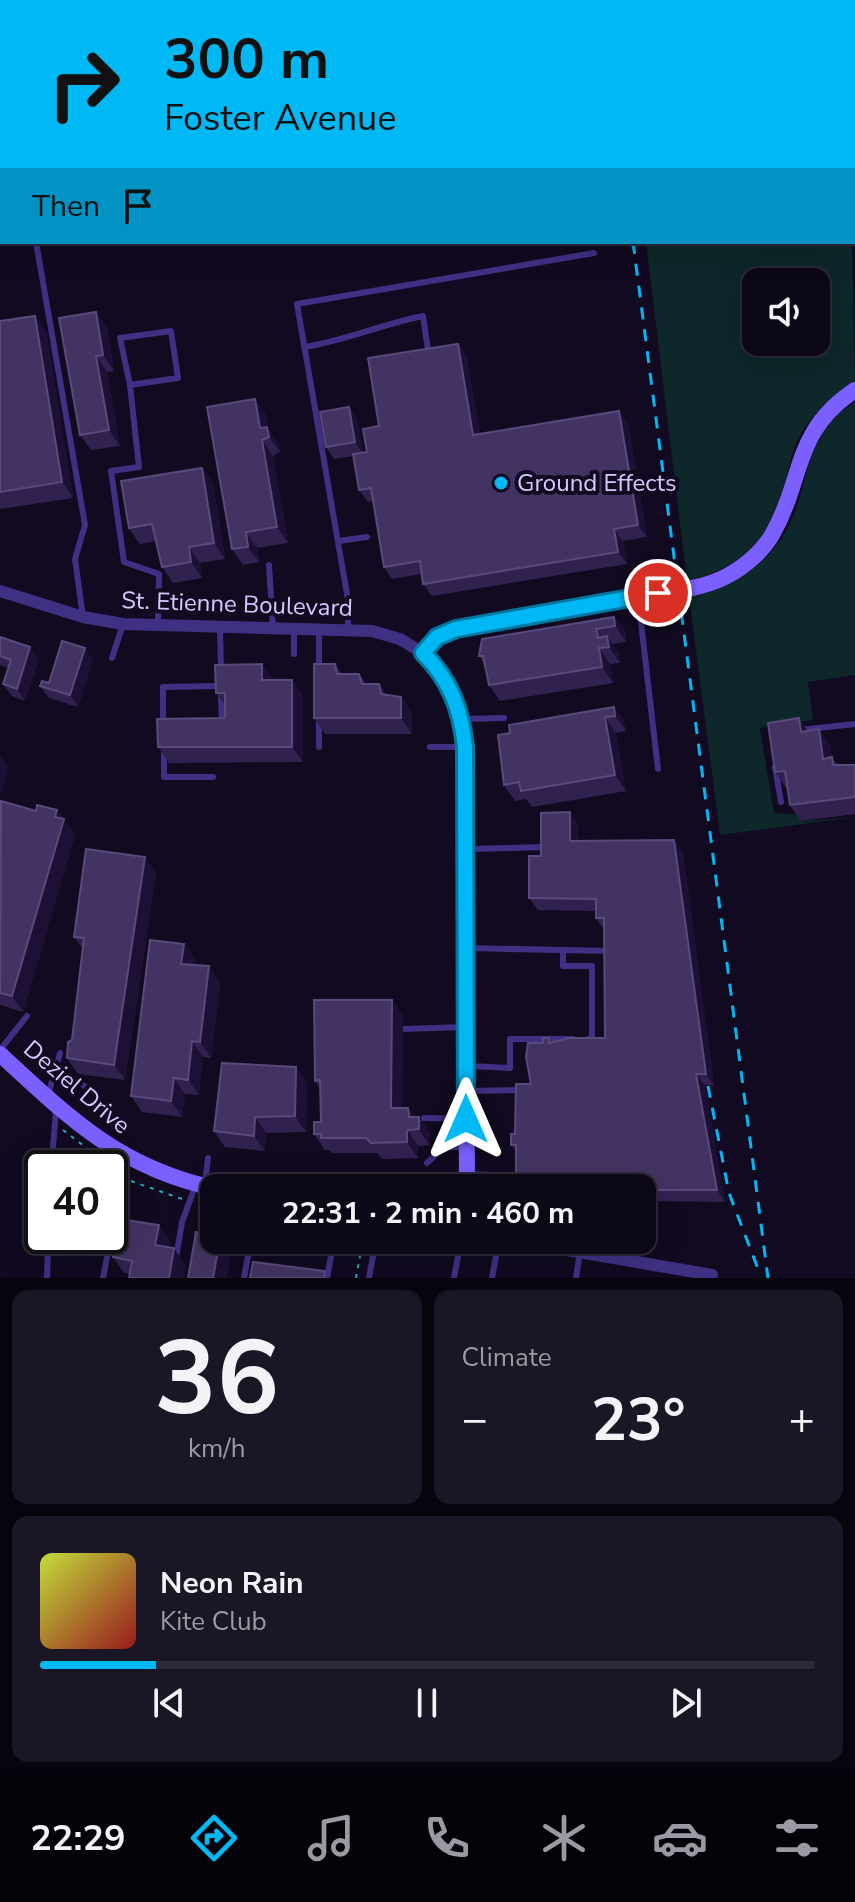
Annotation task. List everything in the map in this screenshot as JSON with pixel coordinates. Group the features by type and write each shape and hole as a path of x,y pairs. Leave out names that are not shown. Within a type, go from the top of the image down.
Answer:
{"street":[{"path":"467,1174 465,747 462,719 439,670 423,653 437,637 456,629 702,585 725,577 749,562 770,539 786,509 805,443 820,419 855,390"},
{"name":"St. Etienne Boulevard","path":"0,591 83,617 123,624 220,629 348,629 400,639 423,653"},
{"name":"Deziel Drive","path":"0,1052 52,1102 113,1150"},
{"name":"Deziel Drive","path":"128,1159 200,1184"},
{"path":"591,1254 712,1277"}],"lane":[{"path":"36,244 85,525 75,559 83,617"},
{"path":"348,629 348,600 297,304 594,253"},
{"path":"304,347 335,342 387,323 423,316 430,361"},
{"path":"130,385 178,378 171,331 120,338 130,385 139,467 111,471 124,562 159,574 158,627"},
{"path":"338,541 367,537"},
{"path":"269,565 273,628"},
{"path":"638,597 658,769"},
{"path":"112,658 123,624"},
{"path":"220,629 222,729"},
{"path":"294,629 294,654"},
{"path":"319,629 319,675"},
{"path":"213,777 164,777 163,687 221,686"},
{"path":"319,704 319,747"},
{"path":"462,719 504,718"},
{"path":"784,732 855,724"},
{"path":"430,747 465,747"},
{"path":"774,761 781,802"},
{"path":"466,849 549,847"},
{"path":"466,948 612,951"},
{"path":"466,1066 510,1068 510,1039 592,1039 592,966 563,966 563,950"},
{"path":"0,1052 27,1016"},
{"path":"403,1029 466,1027"},
{"path":"53,1147 52,1102 60,1053"},
{"path":"58,1068 89,1089"},
{"path":"466,1091 540,1090"},
{"path":"424,1118 466,1119"},
{"path":"427,1163 444,1147 466,1147"},
{"path":"206,1174 208,1158"},
{"path":"175,1262 182,1222 200,1194"},
{"path":"47,1278 48,1254"},
{"path":"103,1278 108,1254"},
{"path":"244,1278 248,1254"},
{"path":"327,1278 331,1254"},
{"path":"369,1278 373,1254"},
{"path":"454,1278 458,1254"},
{"path":"492,1278 496,1254"},
{"path":"576,1278 580,1254"}],"path":[{"path":"69,1135 87,1150"},
{"path":"130,1180 183,1200"},
{"path":"356,1278 360,1254"}],"green space":[{"path":"646,244 852,244 855,382 822,407 803,430 795,447 782,497 764,533 743,555 717,571 687,581"},
{"path":"855,402 855,675 808,682 813,720 760,728 774,813 800,815 801,821 855,817 720,835 689,597 743,576 771,551 792,519 816,445 831,422"}],"building":[{"path":"96,312 103,355 96,356 109,430 80,435 59,318"},
{"path":"35,316 62,482 0,492 0,321"},
{"name":"Ground Effects","path":"458,344 473,435 619,411 638,525 614,529 618,552 423,584 420,561 384,567 371,488 359,490 353,454 367,452 363,429 379,426 368,358"},
{"path":"255,399 260,428 267,427 269,437 262,440 277,527 246,532 248,547 232,549 207,407"},
{"path":"349,407 355,442 326,447 320,412"},
{"path":"202,468 214,543 189,547 191,562 162,567 152,524 129,528 121,481"},
{"path":"614,617 615,626 596,629 598,638 607,636 609,647 599,648 602,667 489,685 483,656 479,656 482,639"},
{"path":"0,637 30,647 17,689 3,684 11,660 0,656"},
{"path":"62,641 85,648 70,695 40,686 42,681 49,683"},
{"path":"262,664 262,680 292,680 292,747 158,747 157,719 225,718 225,693 216,693 215,665"},
{"path":"314,664 335,664 337,674 359,674 362,684 379,684 381,694 401,697 401,718 314,718"},
{"path":"614,707 615,716 605,717 615,775 521,791 519,782 504,785 498,735 510,733 509,725"},
{"path":"799,718 801,732 819,729 823,759 832,757 833,765 855,765 855,797 790,805 785,771 775,772 768,723"},
{"path":"1,801 36,811 37,805 57,810 55,817 64,819 12,996 0,993"},
{"path":"570,812 570,841 674,840 706,1074 696,1074 717,1190 656,1190 656,1174 516,1174 516,1145 511,1145 511,1134 515,1134 516,1084 531,1084 526,1057 528,1043 543,1043 543,1038 549,1038 549,1043 569,1038 605,1038 604,918 596,918 596,899 529,898 529,856 541,856 541,813"},
{"path":"86,849 145,857 114,1065 67,1058 68,1042 72,1040 84,938 74,937"},
{"path":"150,940 184,944 181,964 209,966 200,1042 192,1041 188,1080 174,1078 171,1101 131,1096"},
{"path":"314,1000 392,1000 391,1108 408,1108 409,1117 419,1117 419,1129 407,1130 407,1142 371,1143 366,1138 321,1138 321,1134 314,1134 314,1122 321,1122 320,1080 315,1081"},
{"path":"222,1063 296,1067 295,1116 255,1117 254,1136 214,1131"},
{"path":"128,1220 159,1225 155,1245 174,1248 169,1278 129,1278 132,1261 113,1257 114,1254 128,1254"},
{"path":"196,1232 200,1233 200,1254 217,1254 213,1278 188,1278"},
{"path":"253,1262 325,1271 324,1278 250,1278"}],"railway":[{"path":"633,244 768,1278"},
{"path":"708,1086 729,1193 760,1274"}],"place":[{"name":"Ground Effects","path":"501,483"}],"route":[{"path":"466,1119 465,747 462,718 454,696 439,670 423,653 437,637 456,629 658,593"}]}
